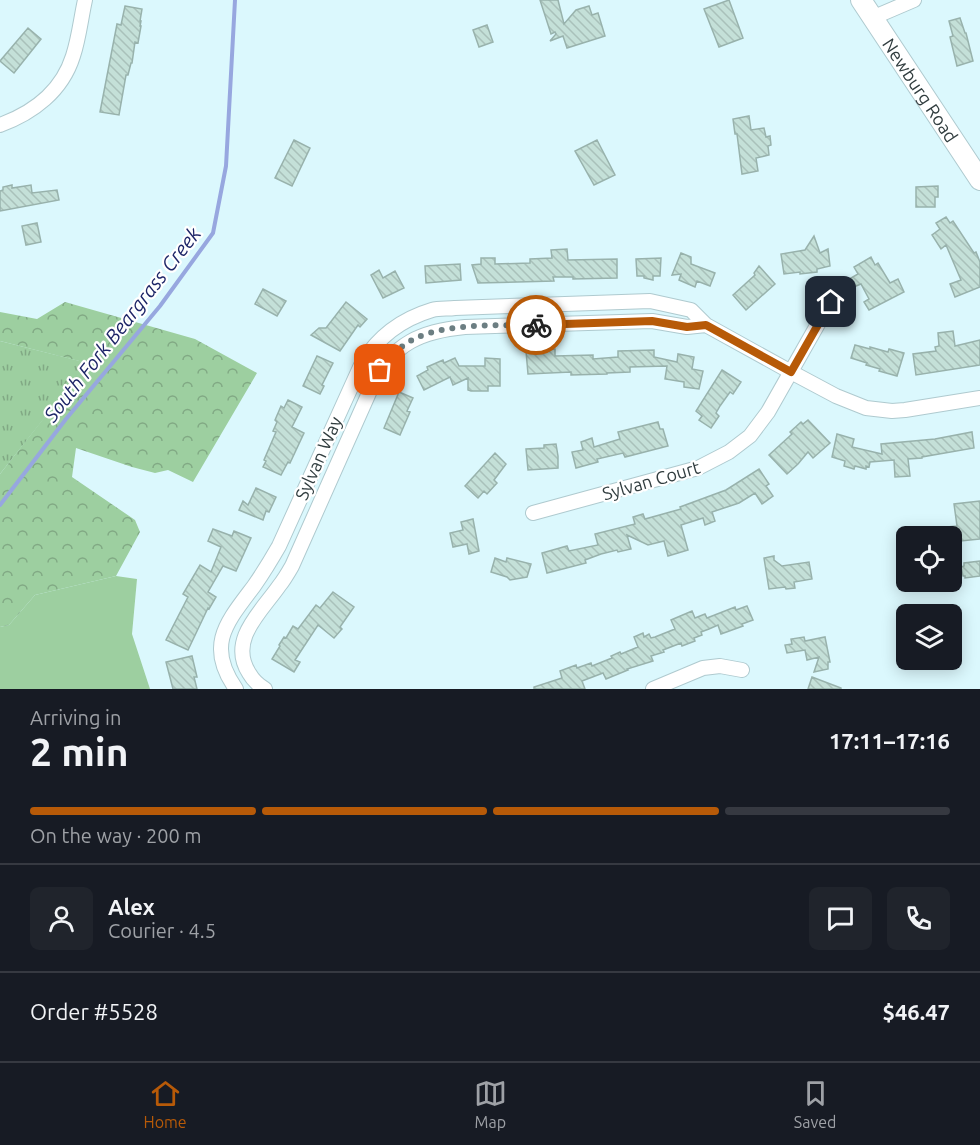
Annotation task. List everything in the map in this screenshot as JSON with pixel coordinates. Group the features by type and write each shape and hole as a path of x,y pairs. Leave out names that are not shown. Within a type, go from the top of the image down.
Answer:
{"main road":[{"name":"Newburg Road","path":"861,0 980,180"}],"street":[{"path":"0,125 44,101 61,80 74,56 85,0"},
{"path":"872,18 914,0"},
{"name":"Sylvan Way","path":"236,689 223,664 221,653 221,639 230,619 264,572 279,546 362,363 377,342 410,318 434,310 650,302 691,310 706,325 855,405 879,410 905,410 980,398"},
{"name":"Sylvan Court","path":"533,513 698,468 712,462 741,443 768,412 831,302"},
{"path":"625,303 625,323"},
{"name":"Sylvan Way","path":"265,689 254,681 244,666 242,645 248,628 292,566 376,377 400,348 421,336 444,329 652,321 687,327 706,325"},
{"path":"241,603 257,614"},
{"path":"653,689 703,668 720,666 742,670"}],"green space":[{"path":"65,302 195,339 257,373 193,482 168,470 155,473 76,448 72,477 135,520 140,532 116,576 35,595 9,625 0,627 0,474 87,363 0,341 0,312 37,319"},
{"path":"0,341 88,363 0,474"},
{"path":"116,576 137,579 132,634 150,689 0,689 0,627 9,625 35,595"}],"building":[{"path":"540,0 558,0 564,24 576,10 589,6 592,15 598,13 605,36 567,48 563,36 550,41 556,34 555,32 551,34"},
{"path":"729,0 743,38 719,47 704,9"},
{"path":"125,6 142,9 138,43 135,42 132,63 126,75 119,115 100,112 117,24 121,25"},
{"path":"960,18 973,61 957,66 950,37 953,36 949,21"},
{"path":"487,25 493,42 479,47 473,30"},
{"path":"28,28 41,39 14,73 0,61"},
{"path":"749,116 751,130 764,128 766,137 770,136 771,145 768,146 769,155 756,158 758,171 742,174 733,119"},
{"path":"294,140 310,148 292,186 275,178"},
{"path":"597,140 615,175 594,185 575,151"},
{"path":"12,185 12,188 31,185 32,193 57,190 59,200 0,211 0,191 3,187"},
{"path":"938,186 935,207 916,207 916,187"},
{"path":"946,217 950,223 953,221 974,253 976,252 980,262 980,287 955,297 950,284 961,280 946,245 941,249 932,235 940,229 936,223"},
{"path":"37,223 41,242 26,245 22,226"},
{"path":"814,236 820,253 828,249 830,266 817,269 817,272 784,274 781,254 805,250"},
{"path":"567,249 568,260 617,259 617,278 553,277 554,281 478,283 472,265 481,264 481,258 495,258 495,264 530,263 530,259 552,258 551,250"},
{"path":"681,253 691,257 691,264 715,273 710,286 697,281 695,287 679,280 681,274 672,275"},
{"path":"871,257 875,265 878,263 890,283 898,279 904,292 869,310 864,302 869,299 861,284 856,286 851,278 858,274 854,267"},
{"path":"661,258 660,276 653,276 653,280 637,276 636,259"},
{"path":"460,264 461,280 426,283 425,266"},
{"path":"759,266 775,284 746,310 733,295 755,275"},
{"path":"379,270 383,278 395,271 404,288 383,298 371,275"},
{"path":"263,289 286,301 277,316 255,304"},
{"path":"346,302 367,319 360,327 358,325 340,351 311,335 319,328 326,328"},
{"path":"953,331 955,346 980,340 980,365 916,375 913,354 936,351 935,347 939,346 938,333"},
{"path":"855,345 904,353 897,376 879,371 880,369 851,358"},
{"path":"555,349 555,356 593,355 593,359 618,357 618,351 654,350 654,357 677,362 678,354 694,357 692,369 703,371 699,389 684,387 684,382 665,379 667,366 630,367 630,372 607,374 571,375 571,372 528,374 526,351"},
{"path":"317,356 333,363 320,394 303,386"},
{"path":"455,358 459,366 485,366 485,358 500,359 500,386 488,386 488,391 471,391 468,390 468,378 453,385 450,377 424,390 417,376 428,370 427,367"},
{"path":"722,370 741,382 733,394 730,392 720,406 716,413 719,416 711,428 699,420 702,416 696,411"},
{"path":"399,392 413,398 407,411 410,412 400,435 384,428"},
{"path":"288,400 302,407 292,427 304,433 290,463 288,462 281,475 263,467 276,432 273,431 277,422 275,420 281,406 284,408"},
{"path":"808,420 830,443 813,458 808,452 787,474 769,455 792,434 790,432 801,422 803,424"},
{"path":"658,422 660,429 663,429 668,446 625,457 623,453 597,459 598,462 576,468 572,452 583,450 581,442 592,438 594,447 620,439 618,432"},
{"path":"972,432 974,448 908,459 910,476 895,477 894,460 870,462 866,469 855,466 854,469 844,466 845,461 832,457 837,434 854,439 852,447 882,454 881,444 935,439"},
{"path":"556,444 558,468 528,470 526,449 544,448 544,445"},
{"path":"495,453 506,464 494,480 497,483 487,494 484,491 478,498 465,486"},
{"path":"759,469 769,484 766,486 773,496 762,504 755,493 739,503 712,512 715,521 705,525 703,518 681,525 688,550 668,556 664,541 648,545 627,535 631,549 601,554 585,560 586,563 547,573 542,553 567,546 569,551 598,545 595,534 635,524 633,517 643,514 645,519 681,509 680,507 726,490"},
{"path":"256,488 276,497 269,512 266,511 263,520 239,510 243,501 248,505"},
{"path":"980,501 980,539 962,541 962,526 957,526 954,504"},
{"path":"473,519 479,551 469,554 467,544 453,547 450,533 463,530 461,522"},
{"path":"213,529 232,536 234,531 251,538 236,571 223,566 208,592 216,597 208,608 188,650 166,640 188,597 183,594 200,565 211,572 221,547 208,541"},
{"path":"774,556 774,560 782,566 809,562 812,579 794,582 795,588 769,589 764,558"},
{"path":"495,558 506,562 507,558 531,564 527,577 510,580 491,572"},
{"path":"980,561 980,576 965,578 962,572 964,563"},
{"path":"333,592 354,607 340,627 342,629 334,638 318,625 295,660 300,662 294,672 272,659 293,626 298,629 316,605 320,608"},
{"path":"747,606 753,620 742,624 743,626 721,634 718,625 701,632 702,635 694,638 695,641 682,646 681,643 651,656 653,661 627,669 606,679 603,673 582,681 585,689 534,689 534,687 562,678 560,671 576,665 577,668 591,663 592,666 620,652 621,654 638,647 634,637 643,633 644,637 649,634 651,638 675,629 671,620 692,611 695,618 705,614 707,618 735,607 736,610"},
{"path":"804,637 805,641 825,637 830,662 828,662 828,669 814,672 819,657 807,660 805,650 787,653 785,645 792,644 791,639"},
{"path":"192,656 197,689 173,689 166,662"},
{"path":"812,677 841,688 841,689 808,689"}],"waterway":[{"name":"South Fork Beargrass Creek","path":"0,505 66,419 160,306 213,233 226,166 235,0"}],"way so far":[{"path":"380,370 400,348 411,340 444,329 536,325"}],"route":[{"path":"536,325 652,321 687,327 706,325 791,372 831,302"}]}
